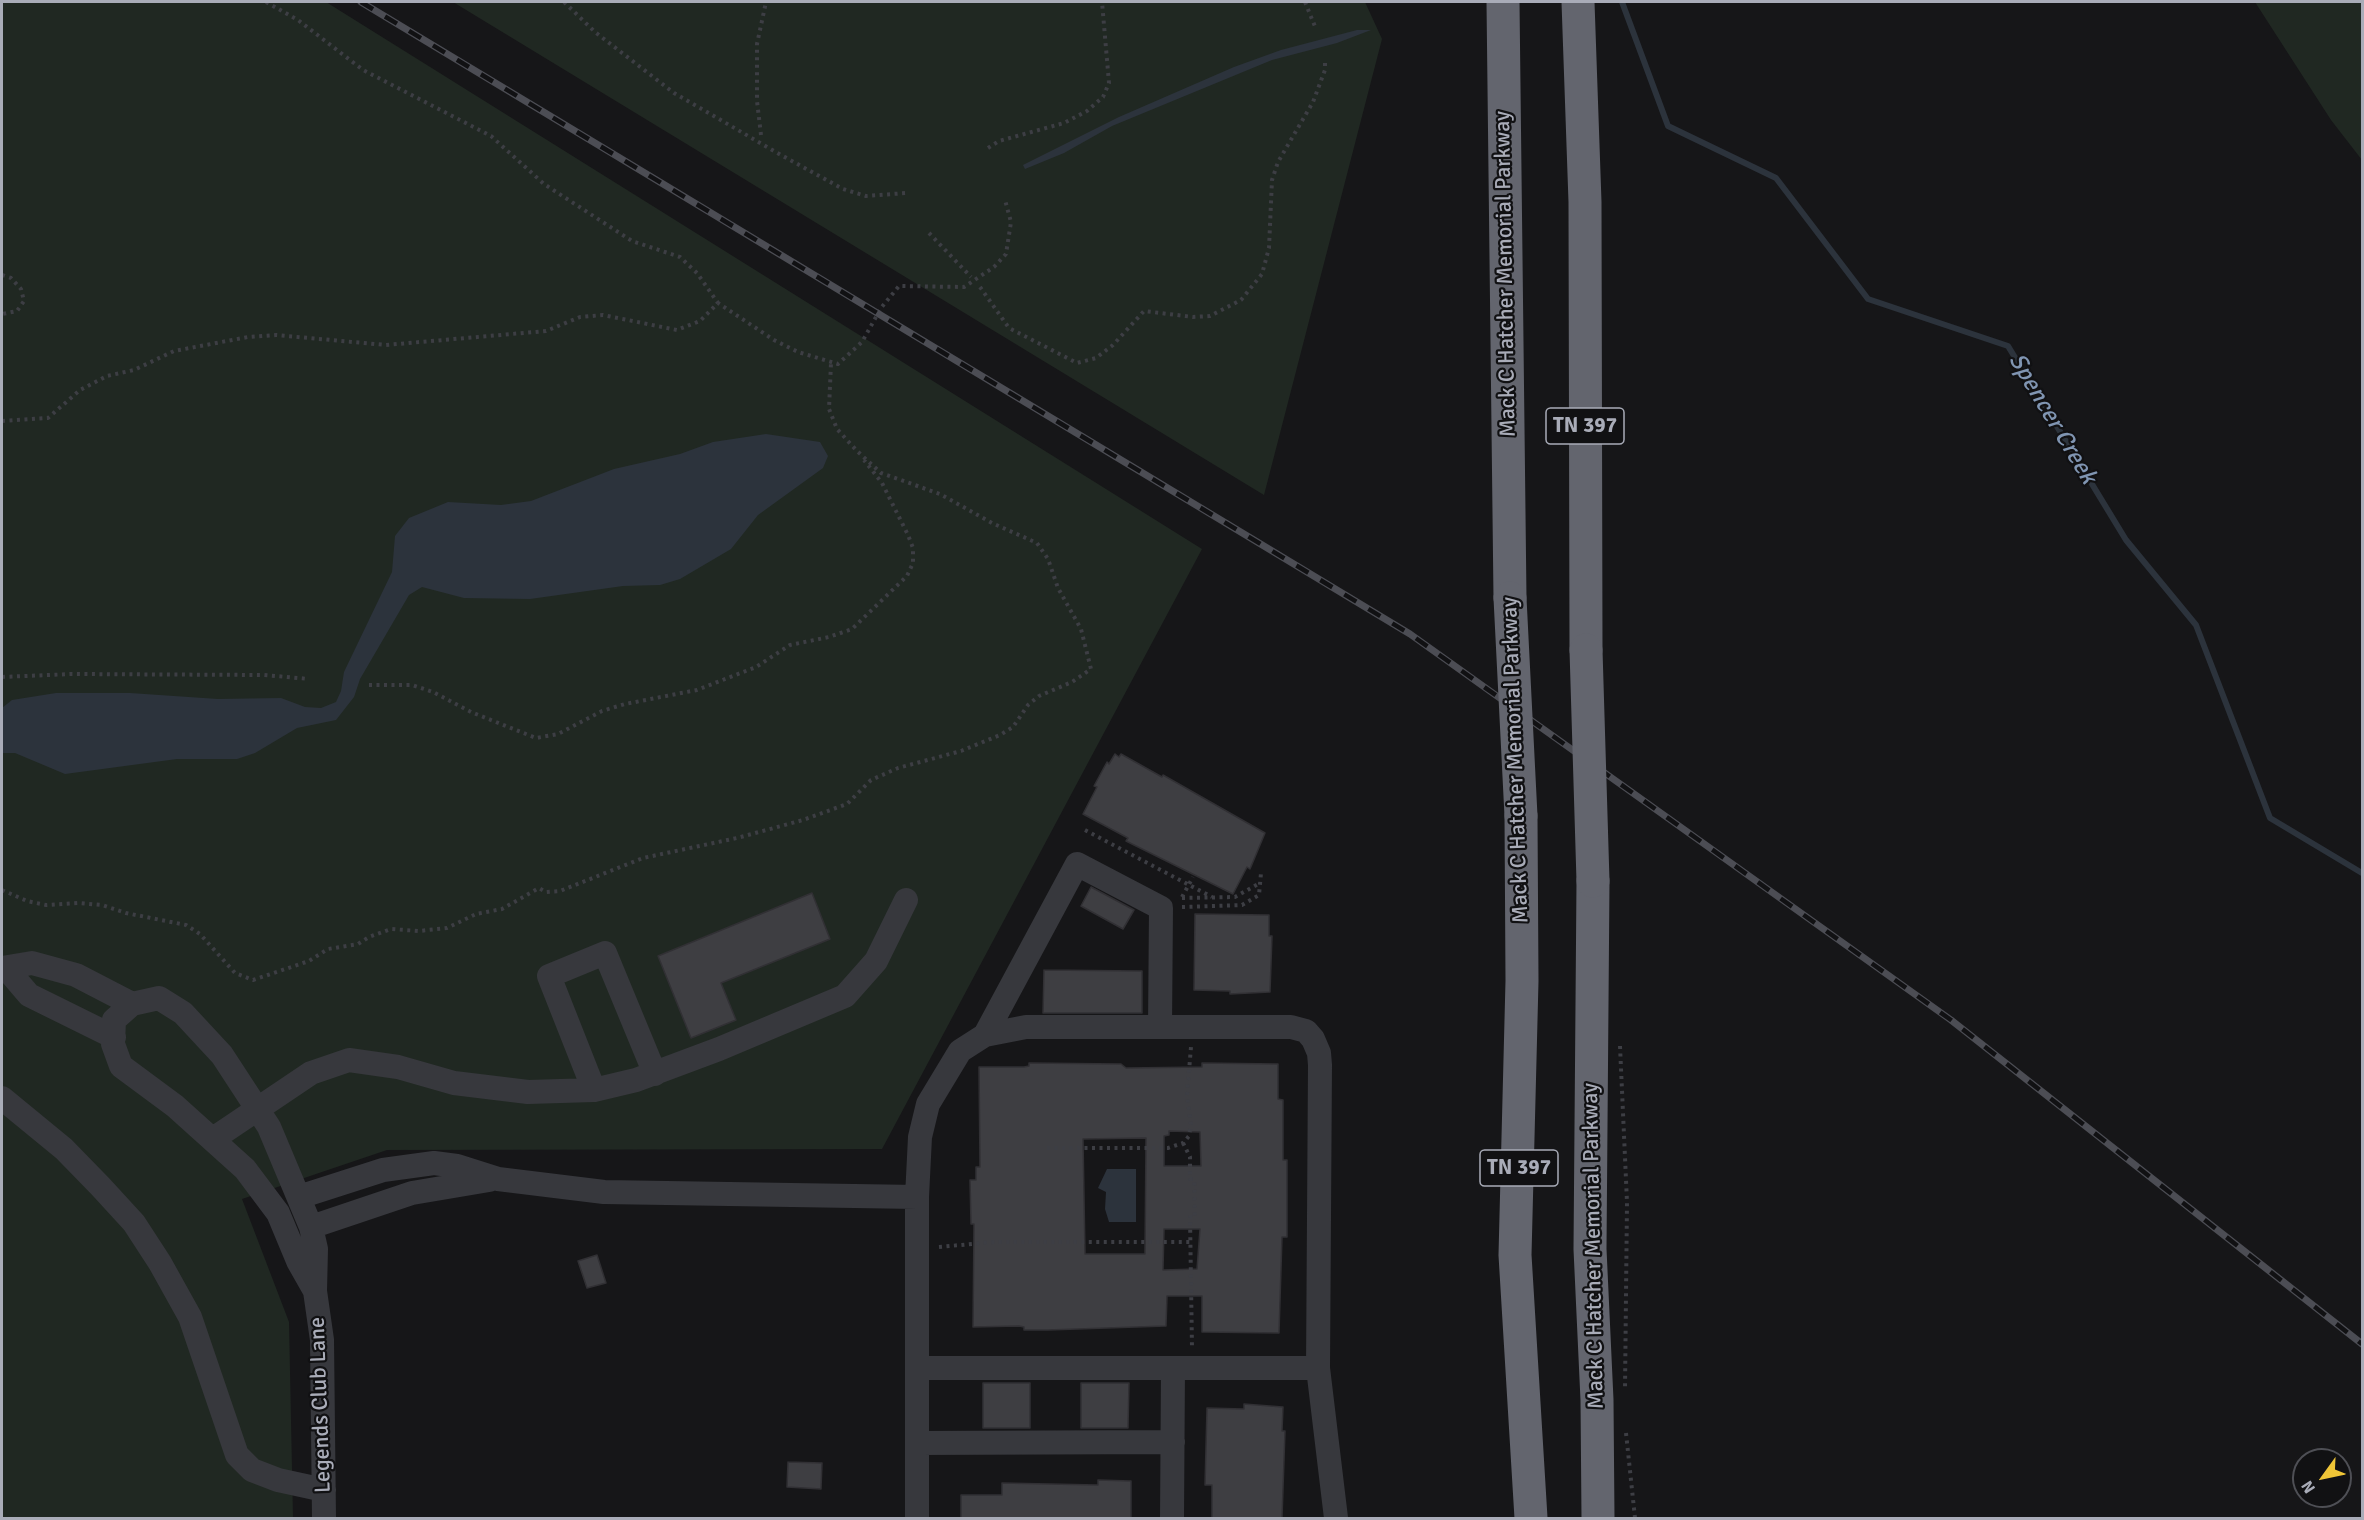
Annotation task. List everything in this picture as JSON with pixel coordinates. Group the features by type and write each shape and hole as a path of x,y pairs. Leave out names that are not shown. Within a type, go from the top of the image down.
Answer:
{"highway":[{"name":"Mack C Hatcher Memorial Parkway","path":"1578,2 1585,202 1586,650 1593,881 1590,1249 1597,1400 1598,1518"},
{"name":"Mack C Hatcher Memorial Parkway","path":"1503,7 1510,598 1521,816 1522,981 1515,1255 1531,1518"}],"street":[{"path":"985,1035 1077,864 1161,908 1160,1027"},
{"path":"213,1139 322,1067 348,1060 376,1062 435,1079 528,1092 594,1090 655,1074 845,996 876,962 906,900"},
{"path":"594,1090 549,976 605,953 655,1074"},
{"path":"32,963 76,975 132,1004 114,1020 114,1037 29,994 4,968 32,963"},
{"name":"Legends Club Lane","path":"132,1004 159,998 183,1013 222,1055 268,1127 311,1227 316,1248 315,1291 322,1340 324,1518"},
{"path":"917,1518 917,1197 920,1137 928,1104 960,1051 985,1035 1026,1027 1191,1027 1296,1028 1310,1035 1318,1048 1318,1368 1336,1518"},
{"name":"Legends Club Lane","path":"114,1037 113,1044 121,1066 213,1139 245,1169 278,1213 298,1261 315,1291"},
{"path":"2,1098 64,1149 134,1223 160,1263 190,1317 237,1455 252,1470 278,1480 324,1490"},
{"path":"299,1197 410,1165 434,1163 458,1166 498,1179 629,1194 917,1197"},
{"path":"311,1227 412,1193 498,1179"},
{"path":"917,1368 1318,1368"},
{"path":"1172,1518 1173,1442 1182,1368"},
{"path":"917,1443 1173,1442"}],"path":[{"path":"266,2 298,20 363,70 491,136 544,184 632,241 680,257 697,273 718,303 774,340 831,363 837,364 862,342 881,308 899,286 964,286 994,267 1006,254 1011,222 1005,200"},
{"path":"564,2 595,32 674,93 781,155 843,189 866,196 906,193"},
{"path":"761,135 757,101 757,44 766,2"},
{"path":"988,148 999,141 1064,123 1087,111 1103,97 1109,83 1102,2"},
{"path":"1305,2 1316,29"},
{"path":"980,288 1009,328 1077,363 1096,358 1113,345 1144,311 1193,317 1210,316 1241,300 1262,274 1269,248 1272,180 1278,162 1312,102 1325,70 1325,59"},
{"path":"929,233 971,277"},
{"path":"2,274 10,278 21,289 24,301 17,311 2,314"},
{"path":"2,421 48,418 80,390 107,376 134,370 174,351 248,337 276,335 386,345 546,331 580,317 603,315 677,330 700,321 718,303"},
{"path":"369,685 412,685 536,738 558,734 602,711 617,706 697,690 756,667 790,645 829,637 852,629 907,576 913,563 913,548 882,483 837,429 829,409 831,363"},
{"path":"2,890 36,903 102,905 126,913 186,925 200,934 235,973 253,980 268,977 309,961 328,949 358,944 369,937 391,929 419,931 447,928 477,914 502,909 539,888 546,892 560,891 643,858 737,838 848,804 871,780 884,774 962,751 1000,735 1013,727 1028,705 1039,696 1079,678 1091,669 1081,629 1058,588 1048,559 1037,543 992,523 940,494 881,473 856,451"},
{"path":"2,677 72,674 264,675 309,679"},
{"path":"1085,830 1212,897"},
{"path":"1193,877 1176,907 1237,906 1259,895 1261,873"},
{"path":"1182,898 1235,897 1260,883"},
{"path":"1047,1148 1168,1148 1183,1143 1189,1136 1191,1124 1187,1095 1191,1027"},
{"path":"1620,1038 1627,1202 1625,1400"},
{"path":"1182,1368 1190,1217 1194,1217 1194,1179 1190,1179 1190,1157 1183,1143"},
{"path":"917,1249 984,1242 1190,1242"},
{"path":"1625,1423 1635,1518"}],"shaded area":[{"path":"2,2 326,2 1202,549 882,1149 387,1150 242,1199 289,1322 293,1518 2,1518"},
{"path":"453,2 1365,2 1382,39 1264,495"},
{"path":"2255,2 2362,2 2362,160 2331,120"},
{"path":"1357,30 1371,30 1337,43 1272,60 1112,126 1064,153 1025,169 1023,165 1119,117 1234,67 1281,50"},
{"path":"766,434 820,442 828,456 823,468 758,515 731,549 680,579 660,585 623,586 530,599 464,598 422,587 409,595 360,679 354,697 336,720 297,728 255,753 237,759 177,759 65,774 15,753 2,753 2,708 12,700 56,693 130,693 218,699 281,698 305,707 321,708 336,702 341,691 344,672 392,572 395,536 409,518 448,502 501,505 531,501 614,469 680,454 713,442"},
{"path":"1107,1169 1136,1169 1136,1222 1109,1222 1105,1209 1106,1192 1098,1188"}],"building":[{"path":"1115,754 1119,757 1121,754 1162,777 1163,775 1265,833 1250,869 1247,867 1233,894 1126,841 1128,838 1083,814 1097,787 1094,786 1107,762 1109,764"},
{"path":"1091,887 1134,910 1123,929 1081,906"},
{"path":"812,893 830,939 721,983 736,1020 691,1038 658,956"},
{"path":"1195,914 1269,915 1269,936 1272,936 1270,992 1230,994 1230,991 1194,990"},
{"path":"1044,970 1142,971 1142,1013 1043,1013"},
{"path":"1029,1063 1121,1064 1126,1068 1202,1067 1202,1063 1278,1064 1278,1099 1283,1100 1283,1160 1287,1160 1287,1237 1282,1237 1279,1333 1202,1332 1202,1296 1167,1296 1166,1326 1048,1330 1024,1330 1024,1327 1019,1326 973,1327 974,1224 971,1224 970,1180 976,1180 976,1167 980,1167 979,1067 1029,1066","holes":["1169,1131 1200,1132 1201,1166 1164,1166 1164,1136 1169,1135","1146,1138 1145,1254 1085,1254 1083,1139","1164,1229 1200,1229 1197,1269 1163,1270"]},
{"path":"597,1255 606,1283 587,1288 578,1261"},
{"path":"983,1383 1030,1383 1030,1428 983,1428"},
{"path":"1081,1383 1129,1383 1128,1428 1081,1428"},
{"path":"1244,1404 1283,1407 1282,1431 1285,1431 1282,1518 1212,1518 1212,1485 1205,1485 1207,1408 1244,1409"},
{"path":"788,1462 822,1463 821,1489 787,1487"},
{"path":"1098,1480 1131,1481 1131,1518 961,1518 961,1495 1002,1495 1002,1483 1098,1485"}],"waterway":[{"name":"Spencer Creek","path":"1622,2 1668,126 1776,178 1868,299 2008,346 2126,540 2196,625 2270,818 2362,873"}],"railway":[{"path":"361,2 1410,634 1951,1020 2362,1344"}]}
